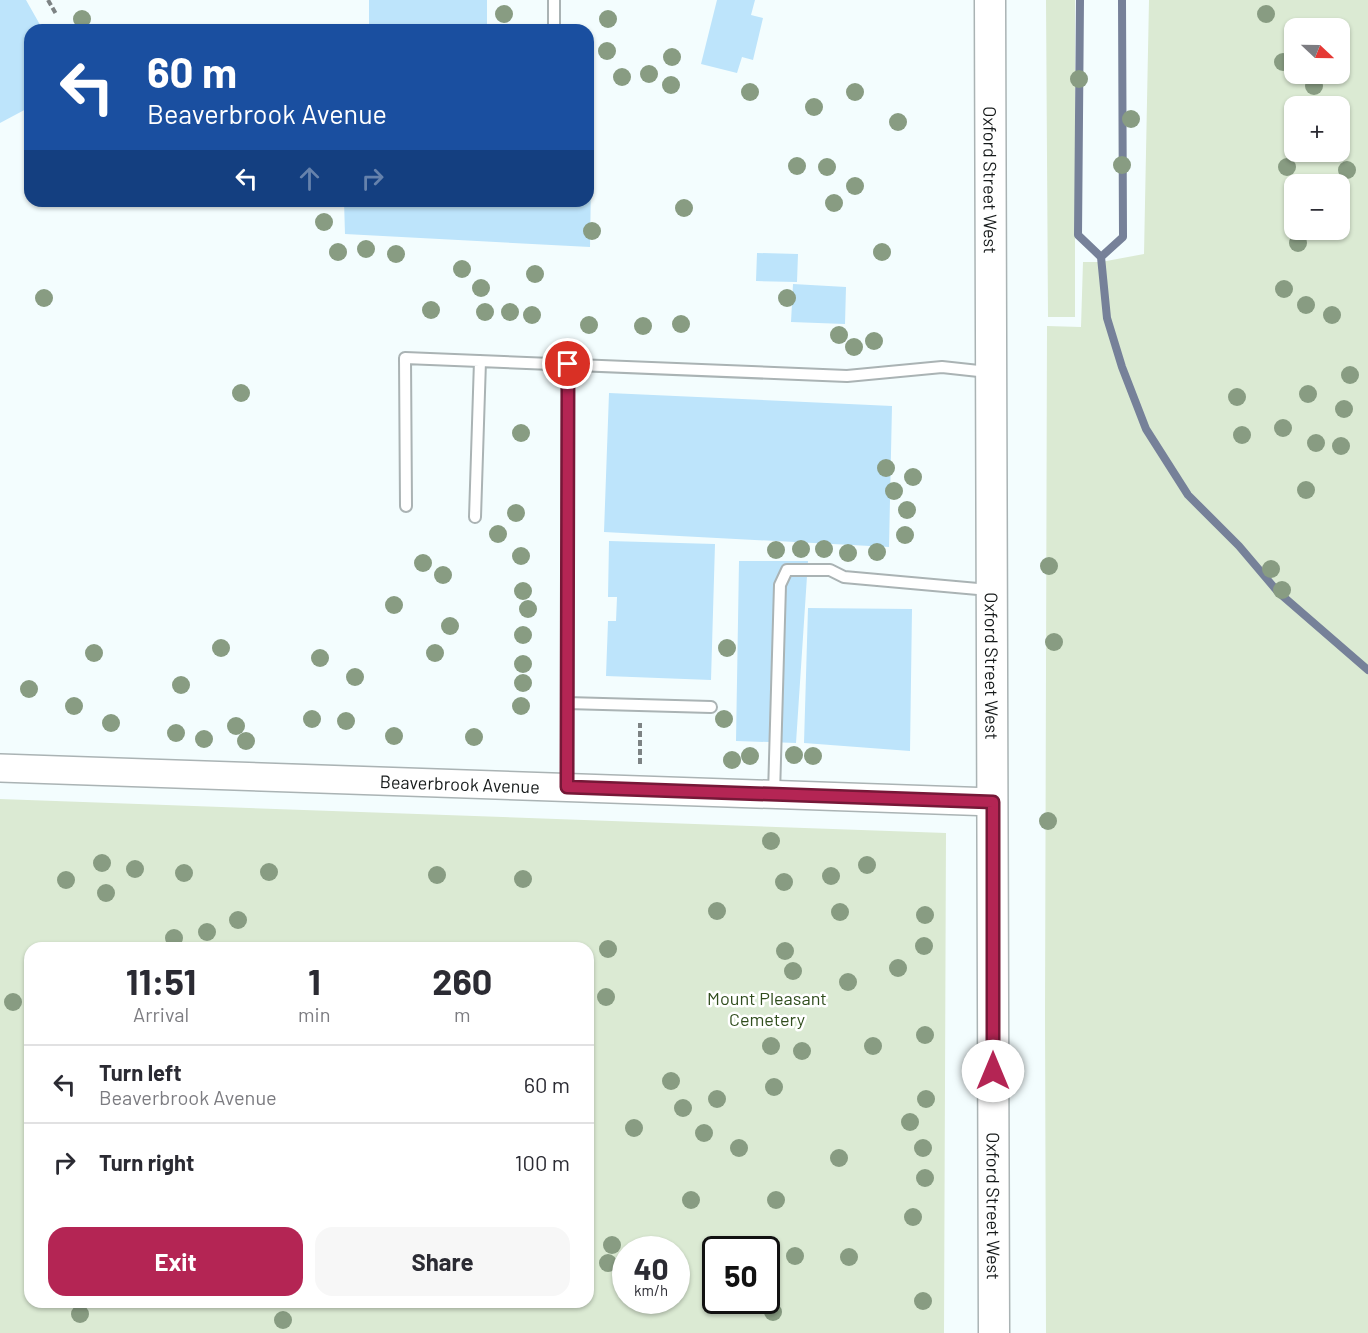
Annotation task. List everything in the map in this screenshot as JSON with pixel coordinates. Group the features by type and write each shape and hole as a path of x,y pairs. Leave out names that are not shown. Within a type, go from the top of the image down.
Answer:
{"main road":[{"name":"Oxford Street West","path":"990,0 994,1333"}],"street":[{"name":"Beaverbrook Avenue","path":"0,768 993,802"}],"lane":[{"path":"554,0 554,24"},
{"path":"405,506 405,357 847,376 942,367 991,373"},
{"path":"475,517 480,361"},
{"path":"567,787 568,364"},
{"path":"774,794 780,585 787,570 830,570 844,577 992,590"},
{"path":"567,703 711,707"}],"path":[{"path":"48,0 56,14"},
{"path":"639,774 641,705"}],"green space":[{"path":"1046,0 1075,0 1075,317 1048,317"},
{"path":"1149,0 1368,0 1368,1333 1046,1333 1047,326 1081,327 1083,262 1101,262 1144,254"},
{"name":"Mount Pleasant Cemetery","path":"0,799 946,833 944,1333 0,1333"}],"building":[{"path":"0,0 26,0 40,24 24,24 24,110 0,123"},
{"path":"369,0 487,0 487,24 369,24"},
{"path":"717,0 755,0 751,15 763,18 753,60 742,57 737,73 701,64"},
{"path":"344,207 591,207 590,247 345,234"},
{"path":"757,253 798,254 797,282 756,281"},
{"path":"793,284 846,287 845,324 791,322"},
{"path":"609,393 892,406 889,547 604,532"},
{"path":"609,541 715,544 711,680 606,676 608,621 616,621 617,597 608,597"},
{"path":"739,561 808,561 796,743 736,741"},
{"path":"808,608 912,609 910,751 804,743"}],"waterway":[{"path":"1080,0 1078,235 1101,257 1107,318 1122,367 1146,429 1188,495 1239,546 1278,592 1368,670"},
{"path":"1101,257 1123,237 1122,0"}],"route":[{"path":"568,364 567,787 993,802 993,1071"}]}
